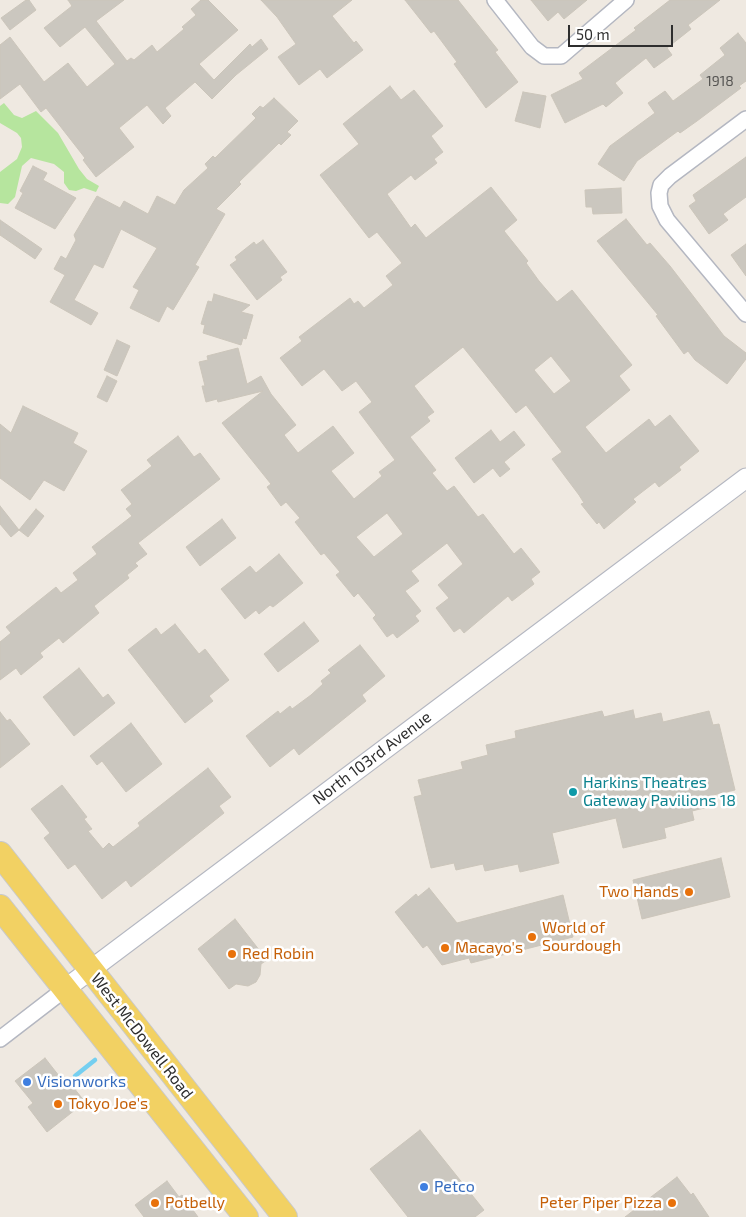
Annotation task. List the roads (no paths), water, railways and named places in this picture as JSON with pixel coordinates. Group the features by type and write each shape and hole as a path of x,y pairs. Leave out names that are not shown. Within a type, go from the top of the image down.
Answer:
{"main road":[{"name":"West McDowell Road","path":"0,854 279,1210"},
{"name":"West McDowell Road","path":"0,907 246,1217"},
{"path":"157,1105 205,1141 249,1196 263,1205 279,1210"}],"street":[{"path":"495,0 532,47 544,56 561,56 626,0"},
{"path":"746,119 670,176 661,185 659,193 660,206 667,220 746,314"},
{"name":"North 103rd Avenue","path":"0,1039 746,478"}],"waterway":[{"path":"75,1076 95,1060"}],"place":[{"name":"Harkins Theatres Gateway Pavilions 18","path":"573,792"},
{"name":"Two Hands","path":"689,892"},
{"name":"World of Sourdough","path":"532,937"},
{"name":"Macayo's","path":"445,948"},
{"name":"Red Robin","path":"232,954"},
{"name":"Visionworks","path":"27,1082"},
{"name":"Tokyo Joe's","path":"58,1104"},
{"name":"Petco","path":"424,1187"},
{"name":"Potbelly","path":"155,1203"},
{"name":"Peter Piper Pizza","path":"672,1203"}]}
